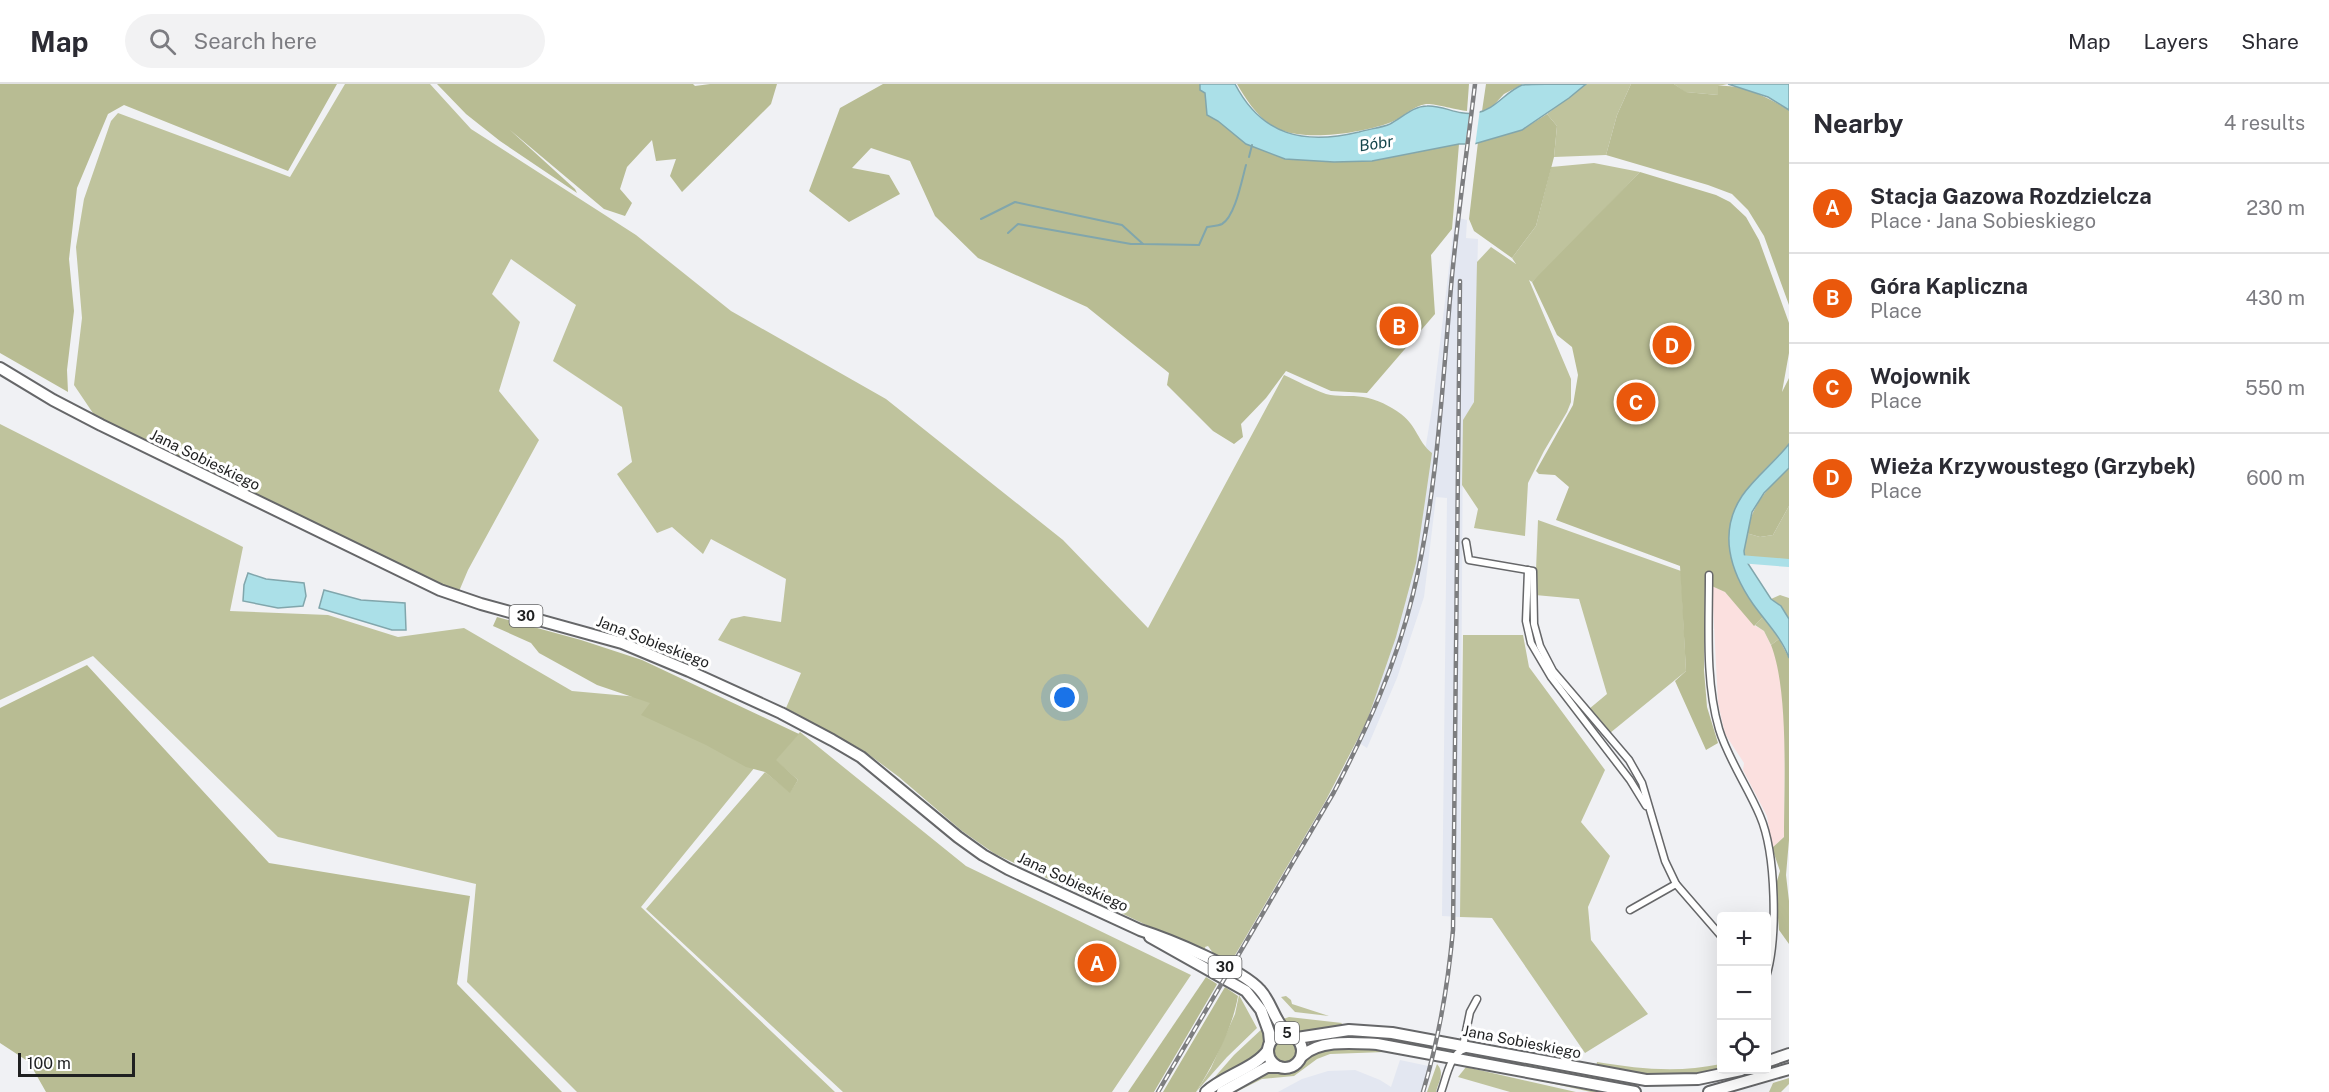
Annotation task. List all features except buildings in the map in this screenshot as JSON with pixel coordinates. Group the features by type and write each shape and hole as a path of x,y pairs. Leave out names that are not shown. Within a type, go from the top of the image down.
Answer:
{"main road":[{"name":"Jana Sobieskiego","path":"0,368 53,400 101,425 440,590 481,604 622,643 799,722 861,757 983,855 1008,869 1140,930 1165,938 1249,980 1263,993 1278,1024 1287,1033"},
{"name":"Jana Sobieskiego","path":"1140,930 1162,945 1246,991 1261,1010 1269,1032 1269,1046"},
{"name":"Jana Sobieskiego","path":"1298,1038 1349,1030 1392,1033 1646,1080 1698,1079 1722,1074"},
{"name":"5","path":"1206,1092 1221,1080 1262,1057 1277,1035 1287,1033 1298,1038 1303,1050 1302,1056 1293,1066 1267,1067 1222,1092"},
{"name":"Jana Sobieskiego","path":"1302,1056 1309,1050 1343,1043 1395,1046 1635,1092"},
{"name":"5","path":"1269,1046 1269,1058 1279,1067"},
{"path":"1771,1061 1789,1054"},
{"path":"1771,1072 1789,1069"},
{"path":"1709,1092 1756,1074"}],"street":[{"path":"1466,542 1469,560 1533,571 1534,624 1546,658 1553,670 1629,760 1642,783 1665,861 1676,884 1717,931"},
{"path":"1528,570 1526,621 1531,643 1551,677 1630,780 1650,812"},
{"path":"1709,575 1713,705 1720,732 1761,817 1768,840 1773,872 1772,944 1769,966"},
{"path":"1630,910 1676,884"},
{"path":"1463,1046 1470,1012 1477,999"},
{"path":"1433,1040 1448,1047 1454,1057"},
{"path":"1441,1092 1454,1057 1461,1050 1478,1049"}],"shaded area":[{"path":"1455,217 1467,220 1466,238 1478,239 1474,402 1463,421 1460,917 1442,916 1447,498 1436,497 1424,597 1397,678 1367,748 1350,737 1400,603 1433,402"},
{"path":"1712,586 1725,592 1754,625 1764,631 1779,661 1785,705 1784,837 1772,848 1767,816 1743,770 1744,763 1725,734 1718,703"},
{"path":"1400,1060 1433,1067 1425,1092 1278,1092 1302,1079 1328,1071 1355,1070 1391,1087"}],"green space":[{"path":"0,84 337,84 288,171 124,105 108,114 77,188 69,259 74,311 67,370 68,392 0,353"},
{"path":"345,84 430,84 471,129 636,235 731,311 886,399 1063,540 1148,628 1284,375 1326,394 1363,397 1378,401 1407,419 1423,444 1432,453 1416,563 1396,637 1367,721 1325,802 1231,962 1213,953 1208,946 1205,947 1206,953 995,854 962,831 899,777 864,751 786,708 801,673 718,640 731,619 744,616 781,622 786,579 711,539 703,554 672,527 657,533 617,474 632,462 622,407 553,361 576,305 511,259 492,294 520,322 499,391 539,440 468,570 457,596 101,425 74,385 82,318 76,247 84,199 111,121 118,113 290,177"},
{"path":"437,84 693,84 695,86 777,84 771,104 682,192 670,176 676,159 656,161 652,140 627,167 620,189 632,203 625,216 604,209 510,130 577,193 500,141 466,114"},
{"path":"883,84 1200,84 1200,90 1205,93 1208,115 1218,121 1372,161 1459,144 1452,229 1431,255 1435,314 1367,393 1331,391 1286,371 1266,398 1241,424 1243,437 1234,444 1213,431 1167,385 1169,373 1087,307 978,258 935,216 910,161 871,148 852,168 889,175 900,194 849,222 809,191 840,108"},
{"path":"1237,84 1469,84 1467,111 1426,104 1377,127 1350,133 1305,135 1281,130 1267,122 1255,111"},
{"path":"1486,84 1523,84 1504,94 1491,108 1482,111"},
{"path":"1586,84 1631,84 1617,115 1606,155 1554,157 1557,126 1547,114"},
{"path":"1631,84 1674,84 1686,92 1718,95 1718,86 1736,87 1764,97 1789,110 1789,305 1764,236 1748,210 1732,194 1606,155 1617,115"},
{"path":"1674,84 1728,84 1718,86 1718,95 1685,92"},
{"path":"1547,114 1557,126 1554,157 1536,226 1512,258 1474,231 1469,219 1478,142 1522,130"},
{"path":"1594,163 1640,172 1547,269 1532,282 1529,280 1571,379 1571,402 1528,483 1525,536 1474,528 1478,509 1462,485 1463,420 1474,402 1477,262 1491,247 1516,264 1512,258 1536,226 1551,167"},
{"path":"1640,172 1716,195 1730,202 1746,217 1759,240 1789,323 1789,353 1782,392 1789,378 1789,444 1758,476 1742,497 1734,513 1730,529 1729,544 1737,575 1763,617 1754,626 1725,592 1705,583 1704,670 1707,707 1718,743 1706,750 1675,681 1686,671 1680,566 1556,520 1569,487 1555,475 1539,474 1536,471 1573,405 1578,375 1572,347 1557,335 1532,282"},
{"path":"0,424 243,547 230,611 328,615 398,637 464,628 572,691 661,699 764,756 641,907 835,1092 577,1092 467,982 476,884 278,837 93,656 0,700"},
{"path":"1789,468 1789,506 1773,535 1760,537 1746,533 1762,497"},
{"path":"1789,506 1789,563 1745,559 1746,533 1760,537 1773,535"},
{"path":"1538,520 1681,571 1686,671 1610,733 1589,709 1607,694 1579,599 1535,595"},
{"path":"1780,595 1789,598 1789,619 1781,606 1771,599"},
{"path":"497,617 581,640 642,660 799,734 776,760 798,780 790,793 765,772 746,767 706,745 641,715 650,703 597,685 539,653 531,643 493,626"},
{"path":"1763,617 1779,639 1771,645 1764,631 1755,625"},
{"path":"1463,635 1523,635 1529,667 1605,770 1581,822 1610,856 1588,907 1591,940 1648,1014 1585,1053 1492,918 1460,917"},
{"path":"1779,639 1789,658 1789,840 1786,875 1789,901 1789,944 1779,930 1777,881 1780,871 1772,848 1784,837 1783,712 1777,664 1771,645"},
{"path":"87,665 269,863 470,896 457,984 562,1092 46,1092 29,1062 0,1043 0,708"},
{"path":"800,732 966,866 1191,975 1112,1092 843,1092 646,909 765,772 790,792 798,780 775,760"},
{"path":"1206,977 1217,984 1154,1092 1128,1092"},
{"path":"1225,987 1238,996 1235,1009 1222,1046 1203,1081 1196,1092 1163,1092"},
{"path":"1239,995 1257,1028 1196,1092 1211,1068 1235,1014"},
{"path":"1286,996 1292,1004 1329,1016 1295,1012 1281,997"},
{"path":"1289,1017 1342,1023 1339,1028 1305,1035 1286,1026 1280,1020"},
{"path":"1264,1027 1266,1034 1259,1055 1207,1086 1234,1055"},
{"path":"1378,1036 1440,1046 1447,1051 1377,1040 1309,1045 1342,1037"},
{"path":"1285,1038 1293,1042 1297,1050 1293,1058 1285,1062 1277,1058 1273,1050 1277,1042"},
{"path":"1341,1048 1369,1048 1385,1052 1330,1054 1317,1059 1294,1076 1262,1079 1236,1092 1228,1092 1267,1071 1287,1073 1297,1071 1311,1054"},
{"path":"1479,1053 1646,1084 1698,1083 1744,1074 1704,1083 1639,1085 1594,1080 1478,1058"},
{"path":"1597,1062 1659,1069 1717,1065 1717,1071 1674,1076 1596,1067"},
{"path":"1437,1064 1441,1074 1440,1081 1436,1092 1427,1092"},
{"path":"1466,1067 1576,1092 1510,1092 1458,1077"},
{"path":"1500,1072 1610,1092 1591,1092"},
{"path":"1789,1078 1789,1084 1781,1092 1769,1092 1773,1083"}],"water":[{"name":"Bóbr","path":"1200,84 1235,84 1246,102 1272,125 1286,132 1320,137 1339,136 1386,125 1422,107 1433,106 1469,114 1476,113 1494,105 1522,85 1586,84 1522,130 1474,144 1459,144 1372,161 1334,162 1285,159 1246,144 1207,115 1205,93 1200,90"},
{"path":"1728,84 1789,84 1789,110 1768,97"},
{"path":"1789,444 1789,468 1764,493 1752,512 1744,551 1745,559 1771,599 1781,606 1789,619 1789,658 1738,578 1733,565 1729,537 1730,523 1742,496"},
{"path":"248,573 266,579 304,583 306,596 303,606 278,608 243,601 244,585"},
{"path":"324,590 361,600 405,603 406,630 392,630 319,608"}],"pier":[{"path":"1480,109 1475,146 1465,147 1470,110"}],"waterway":[{"path":"1249,157 1252,145"},
{"path":"981,219 1015,202 1122,225 1143,244 1199,245 1207,227 1222,224 1231,214 1246,165"},
{"path":"1008,233 1018,224 1131,244 1143,244"},
{"path":"1739,559 1789,563"}],"railway":[{"path":"1158,1092 1334,792 1369,720 1398,646 1413,594 1428,518 1453,262 1475,84"},
{"path":"1423,1092 1442,1011 1453,930 1460,281"}],"place":[{"name":"Góra Kapliczna","path":"1399,326"},
{"name":"Wieża Krzywoustego (Grzybek)","path":"1672,345"},
{"name":"Wojownik","path":"1636,402"},
{"name":"Stacja Gazowa Rozdzielcza","path":"1097,963"}]}
